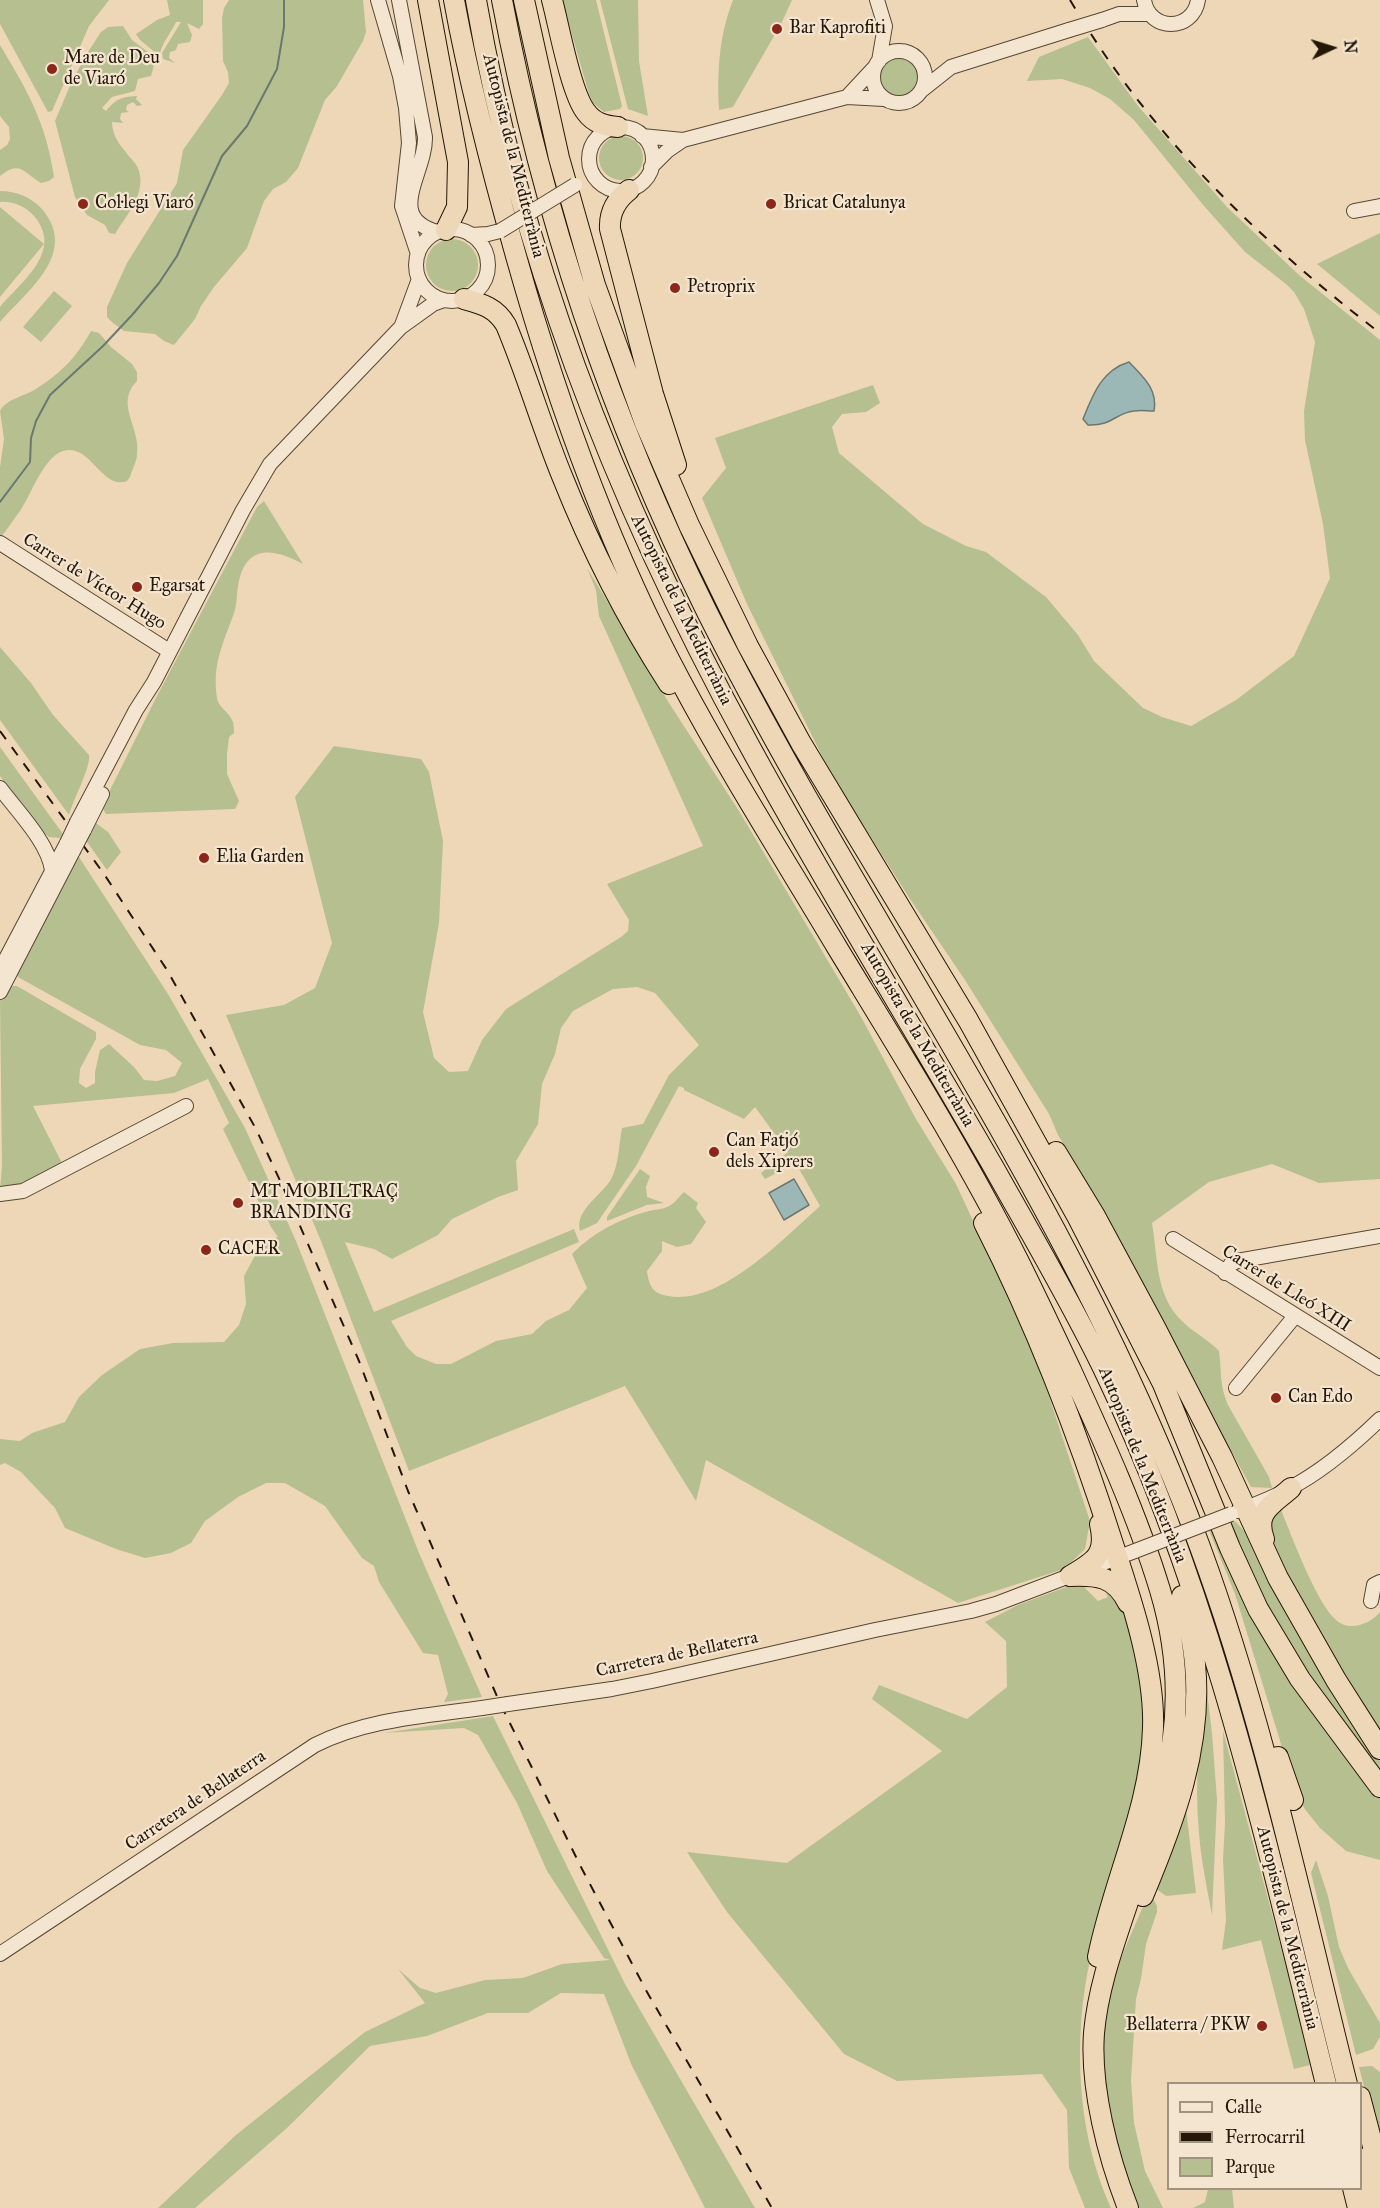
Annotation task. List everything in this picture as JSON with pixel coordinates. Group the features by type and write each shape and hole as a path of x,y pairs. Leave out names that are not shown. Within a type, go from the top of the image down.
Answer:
{"highway":[{"path":"428,0 458,162 458,207 442,231"},
{"path":"454,0 468,73 499,196 542,347 573,439 604,518 659,639 734,776 914,1076 1017,1258 1086,1403 1140,1533 1159,1587 1172,1643 1177,1705 1173,1751 1148,1843 1102,1984 1095,2022 1094,2051 1101,2111 1115,2174"},
{"name":"Autopista de la Mediterrània","path":"476,0 508,148 542,267 598,427 651,552 709,671 752,750 987,1156 1085,1332 1165,1512 1195,1599 1258,1812 1326,2082"},
{"name":"Autopista de la Mediterrània","path":"502,0 541,175 568,264 625,428 659,509 706,610 774,737 968,1072 1084,1287 1177,1487 1230,1634 1312,1935 1347,2082"},
{"path":"524,0 559,158 574,215 608,322 668,477 748,646 832,798 968,1020 1078,1218 1163,1384 1230,1548 1258,1609 1300,1679 1380,1787"},
{"path":"552,0 581,105 598,123 618,127"},
{"path":"629,190 619,197 610,221 618,262 663,426 703,538 748,646"},
{"path":"464,299 491,308 497,312 506,326 562,478 605,573 654,661 706,741 734,776"},
{"path":"968,1020 1024,1102 1095,1216 1156,1329 1232,1479 1245,1493 1255,1497 1288,1490"},
{"path":"914,1076 943,1142 988,1230 1033,1329 1126,1555 1126,1585 1152,1698 1152,1745 1140,1809 1099,1950 1090,2000 1086,2045 1088,2078 1099,2136 1128,2208"},
{"path":"1085,1332 1110,1406 1138,1471 1174,1568 1192,1640 1197,1689 1195,1729 1181,1796 1122,1948 1107,1995 1101,2033 1101,2111"},
{"path":"1073,1426 1094,1467 1122,1541 1128,1549 1126,1555"},
{"path":"1070,1576 1097,1557 1102,1548 1102,1532 1089,1468"},
{"path":"1232,1479 1235,1507 1240,1520 1278,1578 1331,1671 1380,1749"},
{"path":"1278,1578 1260,1530 1260,1521 1267,1509 1288,1490"},
{"path":"1070,1576 1094,1575 1111,1582 1124,1595 1136,1621"},
{"path":"1230,1634 1275,1746 1293,1800"},
{"path":"1312,1935 1338,2011 1356,2082"},
{"path":"1362,2105 1380,2173"},
{"path":"1362,2144 1378,2208"},
{"path":"1354,2190 1358,2208"}],"street":[{"path":"378,0 405,99 409,143 402,206 418,254"},
{"path":"4,979 77,834 111,758 152,686 243,510 270,464 401,327 433,304 444,300 464,299 475,292 483,282 487,269 486,256 480,244 471,235 459,230 442,231 421,227 413,219 410,211 410,196 424,154 425,137 399,0"},
{"path":"877,0 885,26 915,57 925,74 922,90"},
{"path":"1119,14 1134,0"},
{"path":"1144,0 1149,14 1161,23 1170,25 1179,24 1192,15 1198,0"},
{"path":"575,185 602,184 617,190 629,190 643,181 651,167 667,151 683,140 847,97 884,99 895,103 906,102 916,97 951,67 1119,14 1149,14"},
{"path":"884,99 874,86 885,26"},
{"path":"847,97 893,51 951,67"},
{"path":"602,184 593,173 590,151 596,140 607,131 618,127 632,129 642,136 652,151 651,167"},
{"path":"642,136 683,140"},
{"path":"471,235 500,231 575,185 590,163"},
{"path":"1354,211 1380,206"},
{"path":"442,231 424,242 416,265 419,279 427,291 444,300"},
{"path":"486,256 500,231"},
{"path":"401,327 411,306 419,279"},
{"name":"Carrer de Víctor Hugo","path":"1,544 169,651"},
{"path":"4,979 28,929 29,917 52,870 77,834 139,725 152,686"},
{"path":"0,788 42,843 51,861 52,870"},
{"path":"42,843 77,834"},
{"path":"0,1194 23,1191 186,1107"},
{"path":"1225,1273 1231,1264 1237,1261 1380,1236"},
{"name":"Carrer de Lleó XIII","path":"1173,1239 1380,1368"},
{"path":"1236,1388 1295,1316"},
{"name":"Carretera de Bellaterra","path":"0,1954 315,1745 343,1732 368,1725 642,1683 996,1604 1288,1490 1375,1434 1380,1419"},
{"path":"1371,1601 1374,1585 1380,1582"}],"green space":[{"path":"0,0 109,0 89,26 52,111 48,112 0,24"},
{"path":"167,0 203,0 203,24 199,29 187,23 192,35 190,42 178,44 176,50 170,52 169,58 175,63 163,59 162,53 181,22 176,22 160,53 157,54 136,34 157,20 170,15"},
{"path":"229,0 363,0 366,32 337,86 325,100 298,168 286,182 273,189 264,201 247,248 214,287 195,319 174,345 155,334 124,331 107,317 107,307 127,263 177,183 183,150 229,83 228,72 223,61 222,18"},
{"path":"562,0 596,0 622,106 620,109 604,112 593,103"},
{"path":"600,0 638,0 639,61 648,116 628,109"},
{"path":"733,0 792,0 781,24 733,107 719,110 720,54"},
{"path":"123,26 132,40 156,58 151,76 138,79 135,91 112,97 102,108 106,111 119,99 137,96 136,99 142,105 137,106 133,102 127,105 126,110 129,112 121,113 120,119 123,123 112,122 118,141 137,166 140,175 135,202 115,234 109,233 105,225 87,215 75,197 55,121 72,81 101,32 108,27"},
{"path":"1088,37 1138,106 1227,207 1299,275 1380,340 1380,1179 1319,1183 1272,1164 1209,1182 1152,1223 1159,1276 1167,1300 1183,1322 1219,1351 1222,1384 1228,1405 1269,1477 1272,1488 1251,1487 1165,1330 1107,1217 1058,1135 1049,1114 846,798 822,756 747,604 702,498 726,468 715,438 873,385 880,403 866,412 842,414 832,427 839,453 923,524 966,546 986,552 1046,597 1078,635 1094,661 1143,708 1191,726 1236,700 1294,656 1330,578 1323,524 1305,440 1304,411 1315,342 1304,309 1294,292 1245,252 1134,120 1110,99 1090,88 1062,79 1027,81 1039,57"},
{"path":"0,45 41,123 54,177 49,181 41,183 17,168 0,176 0,150 7,145 10,139 9,127 0,116"},
{"path":"899,58 907,59 913,64 918,70 918,86 913,92 907,97 899,98 891,97 885,92 880,86 879,78 880,70 885,64 891,59"},
{"path":"621,136 629,137 637,142 642,150 642,166 637,174 629,179 621,180 613,179 605,174 600,166 599,158 600,150 605,142 613,137"},
{"path":"0,191 23,195 38,205 52,225 55,241 52,256 45,270 0,322 0,307 36,265 42,253 44,241 42,229 34,216 27,209 18,205 0,202"},
{"path":"0,207 44,244 0,297"},
{"path":"1380,233 1380,316 1317,264"},
{"path":"447,239 457,239 471,246 478,265 471,284 457,291 447,291 437,287 430,280 426,270 426,260 430,250 437,243"},
{"path":"54,291 72,306 41,342 23,327"},
{"path":"91,331 99,333 111,347 132,364 137,372 137,381 128,398 137,444 136,460 130,477 127,481 111,480 84,455 68,450 60,452 46,466 20,511 0,538 0,467 4,439 0,411 7,403 36,389 61,370 74,357"},
{"path":"264,501 303,564 275,553 266,552 251,558 240,577 235,609 217,664 216,675 218,701 234,724 234,733 229,737 227,774 239,801 235,809 106,814 103,809 104,802 156,698 257,507"},
{"path":"587,568 669,703 739,811 860,1015 916,1119 956,1184 1036,1357 1090,1521 1085,1549 1064,1569 958,1603 706,1460 696,1501 625,1386 409,1471 321,1241 226,1015 284,1005 315,988 332,943 295,797 334,746 421,759 429,772 443,841 439,923 423,1012 434,1058 449,1072 468,1071 482,1040 506,1009 628,931 629,920 607,884 703,846 599,616 596,590","holes":["637,987 655,993 699,1045 669,1075 643,1124 622,1128 613,1175 604,1189 586,1208 579,1223 580,1231 597,1223 636,1166 679,1086 744,1119 755,1107 788,1152 761,1173 765,1179 788,1167 798,1167 820,1206 770,1251 729,1280 709,1291 688,1296 668,1296 655,1291 649,1281 647,1271 662,1251 662,1241 677,1247 691,1244 706,1222 696,1208 698,1203 684,1192 670,1206 618,1222 580,1246 572,1254 587,1288 569,1310 546,1321 532,1334 496,1341 451,1364 436,1364 416,1356 407,1347 391,1321 579,1242 574,1229 374,1312 345,1242 374,1249 392,1259 438,1235 452,1219 518,1190 516,1161 538,1124 542,1084 555,1054 561,1028 573,1011 613,989"]},
{"path":"0,647 31,683 53,715 89,755 87,767 69,815 0,720"},
{"path":"0,747 63,834 60,838 49,837 40,829 0,776"},
{"path":"96,823 108,832 121,852 107,870 85,839"},
{"path":"77,854 168,994 245,1128 296,1241 419,1553 482,1697 444,1702 448,1694 438,1655 423,1653 379,1582 374,1566 362,1558 325,1506 285,1483 266,1483 238,1497 205,1521 191,1543 171,1553 145,1558 65,1528 55,1508 21,1472 5,1463 0,1465 0,1439 20,1441 32,1433 65,1422 79,1397 102,1375 140,1349 173,1343 224,1342 239,1325 246,1304 244,1276 263,1241 278,1237 223,1129 229,1123 208,1079 174,1093 33,1106 63,1165 11,1189 0,1190 2,1166 0,998 7,986 17,986 96,1032 96,1039 80,1069 79,1083 86,1088 95,1083 100,1050 109,1044 134,1067 144,1080 157,1081 175,1076 182,1063 166,1050 140,1045 18,977 17,972"},
{"path":"640,1169 650,1176 646,1187 647,1197 664,1203 647,1205 607,1221 607,1217"},
{"path":"1279,1505 1315,1589 1333,1617 1342,1624 1352,1626 1368,1622 1380,1612 1380,1731 1351,1688 1281,1565 1272,1544 1267,1519"},
{"path":"1235,1521 1245,1532 1380,1756 1380,1772 1292,1651 1257,1588 1229,1522"},
{"path":"1215,1528 1354,1762 1380,1798 1380,1860 1346,1851 1320,1828 1304,1808 1289,1770 1235,1594 1209,1530"},
{"path":"1077,1583 1098,1601 1108,1597 1101,1584 1107,1587 1117,1598 1124,1612 1137,1665 1144,1718 1137,1779 1091,1954 1081,2025 1080,2072 1085,2118 1095,2164 1111,2208 1085,2208 1069,2168 1067,2110 1042,2074 897,2081 844,2054 727,1912 687,1852 787,1863 942,1751 872,1699 879,1685 967,1719 1007,1687 1006,1641 985,1622 1018,1605"},
{"path":"1205,1675 1217,1800 1212,1915 1201,1853 1197,1793"},
{"path":"493,1716 625,1984 755,2208 705,2208 632,2066 604,1994 561,1993 528,2013 488,2013 427,2036 370,2046 287,2128 195,2208 158,2208 236,2135 365,2032 425,2003 398,1969 420,1988 436,1993 485,1980 523,1978 562,1964 610,1960 604,1958 547,1871 517,1803 478,1735 464,1728 384,1733"},
{"path":"1223,1731 1289,1977 1310,2065 1294,2069 1261,1940 1222,1950 1226,1920 1223,1859 1225,1823"},
{"path":"1186,1809 1196,1893 1166,1896 1155,1888 1151,1894 1157,1906 1157,1912 1146,1944 1136,1999 1131,2080 1134,2123 1145,2171 1163,2208 1137,2208 1114,2135 1105,2084 1104,2033 1107,2008 1112,1984 1124,1950"},
{"path":"1316,1860 1328,1896 1339,1947 1348,1968 1380,2023 1380,2037 1373,2049 1356,2055 1311,1873"},
{"path":"1372,2066 1380,2072 1380,2148 1359,2067"},
{"path":"1208,2190 1232,2190 1234,2208 1193,2208 1205,2202"}],"water":[{"path":"1129,362 1152,390 1154,411 1128,412 1103,424 1088,425 1083,419 1100,384 1112,371"},
{"path":"794,1179 809,1205 784,1220 769,1193"}],"waterway":[{"path":"0,502 30,462 31,438 36,421 50,395 103,346 133,314 159,283 177,256 222,156 247,126 277,69 284,27 284,0"}],"railway":[{"path":"1070,0 1076,10"},
{"path":"1091,34 1153,119 1222,196 1299,267 1380,333"},
{"path":"0,731 104,874 167,970 256,1129 359,1361 408,1491 499,1701 582,1869 647,1992 772,2208"}],"place":[{"name":"Bar Kaprofiti","path":"777,29"},
{"name":"Mare de Deu de Viaró","path":"52,69"},
{"name":"Col·legi Viaró","path":"83,204"},
{"name":"Bricat Catalunya","path":"771,204"},
{"name":"Petroprix","path":"675,288"},
{"name":"Egarsat","path":"137,587"},
{"name":"Elia Garden","path":"204,858"},
{"name":"Can Fatjó dels Xiprers","path":"714,1152"},
{"name":"MT MOBILTRAÇ BRANDING","path":"238,1203"},
{"name":"CACER","path":"206,1250"},
{"name":"Can Edo","path":"1276,1398"},
{"name":"Bellaterra / PKW","path":"1262,2026"}]}
